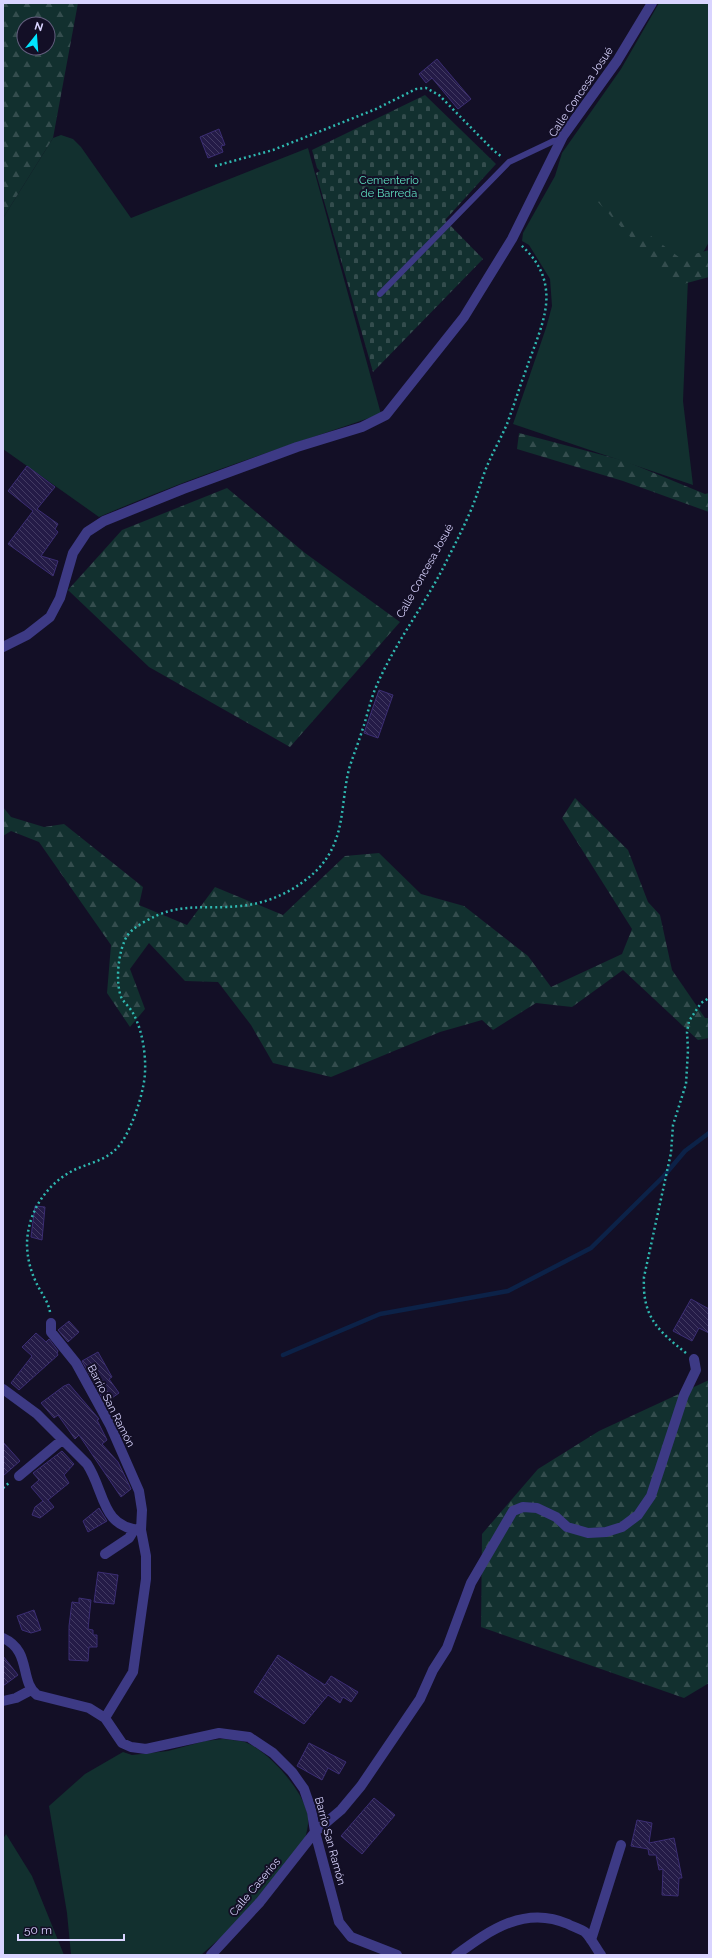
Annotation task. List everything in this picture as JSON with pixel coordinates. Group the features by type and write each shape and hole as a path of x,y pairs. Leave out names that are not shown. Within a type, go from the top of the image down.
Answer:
{"street":[{"name":"Calle Concesa Josué","path":"3,647 27,635 50,617 60,598 73,553 87,532 104,521 183,489 297,446 362,427 386,415 464,317 512,239 563,136 617,61 652,3"},
{"name":"Barrio San Ramón","path":"51,1323 51,1332 76,1363 110,1425 139,1491 142,1510 138,1530 146,1556 146,1579 133,1672 105,1718"},
{"name":"Calle Caserios","path":"211,1955 260,1902 315,1832 341,1810 361,1786 420,1699 433,1670 447,1648 471,1583 513,1511 523,1507 537,1508 556,1517 567,1527 588,1533 606,1532 622,1526 638,1515 651,1496 684,1395 696,1370 694,1360"},
{"path":"3,1389 37,1414 79,1455 94,1474 111,1517 118,1524 138,1530"},
{"path":"19,1476 62,1440"},
{"path":"105,1554 138,1530"},
{"path":"3,1638 16,1646 26,1671 31,1690 16,1698 3,1701"},
{"name":"Barrio San Ramón","path":"31,1690 37,1695 89,1708 105,1718 122,1743 131,1747 146,1749 219,1733 249,1737 273,1753 292,1772 304,1789 312,1812 315,1832 339,1922 351,1937 396,1955"},
{"path":"591,1940 621,1845"},
{"path":"456,1955 485,1934 519,1918 535,1916 561,1921 584,1932 601,1955"}],"lane":[{"path":"380,294 509,162 563,136"}],"path":[{"path":"215,166 273,150 376,109 416,89 426,88 440,95 493,150 509,162"},
{"name":"Calle Concesa Josué","path":"51,1323 49,1306 34,1280 28,1258 27,1244 33,1212 46,1193 63,1176 98,1161 119,1147 126,1136 143,1087 144,1062 139,1028 134,1014 122,998 118,989 118,965 125,939 130,931 139,925 152,917 172,910 195,906 241,906 265,901 284,894 311,875 329,856 342,823 343,802 350,767 374,691 388,659 439,575 471,510 487,466 506,427 544,317 547,291 543,274 535,260 522,246 512,239"},
{"path":"694,1360 663,1334 652,1320 643,1295 648,1256 671,1153 673,1125 686,1084 688,1050 687,1032 689,1021 694,1012 709,998"}],"green space":[{"path":"3,3 78,3 53,138 3,218"},
{"path":"659,3 709,3 709,242 688,279 683,401 693,485 513,424 546,328 552,306 550,279 529,245 522,241 523,233 555,176 562,153 621,69"},
{"name":"Cementerio de Barreda","path":"425,95 496,164 445,220 483,259 373,372 316,173 320,171 317,168 312,150"},
{"path":"61,135 73,139 81,147 131,218 308,148 381,414 204,475 99,517 3,449 3,218 53,138"},
{"path":"597,201 606,202 680,258 709,250 709,277 676,286"},
{"path":"519,433 625,461 705,494 709,493 709,512 623,481 517,449"},
{"path":"227,488 305,553 400,622 290,747 149,667 68,590 122,530"},
{"path":"575,798 628,850 648,902 660,915 672,970 705,1018 709,1018 709,1038 698,1040 623,970 572,1007 536,1003 493,1030 482,1020 440,1032 331,1077 273,1063 251,1025 218,982 185,981 149,943 130,969 145,1009 130,1027 107,993 111,945 39,842 11,831 3,836 3,807 11,817 44,827 64,824 143,887 139,905 187,925 215,887 283,915 345,856 379,853 421,894 464,906 528,956 551,987 622,954 632,929 562,818"},
{"path":"709,1380 709,1683 684,1698 481,1627 482,1534 538,1469 599,1431"},
{"path":"223,1739 245,1742 264,1753 282,1771 304,1802 308,1815 305,1839 236,1924 201,1955 71,1955 67,1913 49,1806 85,1774 123,1752 132,1755 168,1751 205,1741"},
{"path":"6,1834 32,1876 64,1955 3,1955 3,1839"}],"building":[{"path":"437,59 471,99 458,109 432,78 426,83 419,74"},
{"path":"219,129 225,145 221,146 223,152 208,158 200,137"},
{"path":"27,466 55,487 37,509 58,524 55,529 58,532 41,556 58,561 53,576 8,544 33,511 8,491"},
{"path":"379,690 393,695 378,738 364,733"},
{"path":"35,1206 45,1207 42,1240 31,1237"},
{"path":"691,1299 709,1309 709,1333 699,1328 692,1341 673,1331"},
{"path":"69,1321 79,1332 68,1342 58,1330"},
{"path":"36,1333 46,1342 49,1339 58,1351 58,1355 19,1390 11,1383 32,1356 22,1347"},
{"path":"98,1352 112,1377 109,1379 119,1393 105,1403 82,1361"},
{"path":"69,1384 99,1419 97,1420 107,1440 102,1444 118,1462 131,1489 121,1497 79,1435 75,1439 58,1415 54,1418 41,1403"},
{"path":"3,1442 20,1461 3,1476"},
{"path":"62,1451 74,1464 64,1475 69,1483 48,1500 54,1507 40,1518 32,1515 35,1507 43,1501 31,1487 39,1480 33,1473"},
{"path":"99,1508 107,1521 88,1532 83,1521"},
{"path":"98,1572 118,1575 114,1604 94,1602"},
{"path":"79,1598 91,1600 88,1629 93,1630 93,1635 97,1635 97,1647 89,1647 88,1661 69,1660 69,1626 72,1602 79,1603"},
{"path":"34,1610 41,1630 31,1633 22,1630 17,1616"},
{"path":"278,1655 325,1685 331,1676 358,1692 351,1702 343,1697 340,1703 328,1695 304,1724 254,1692"},
{"path":"3,1656 18,1675 3,1686"},
{"path":"309,1743 346,1762 339,1774 328,1768 322,1780 297,1766"},
{"path":"374,1798 395,1815 362,1854 341,1836"},
{"path":"637,1820 652,1823 649,1843 674,1838 682,1878 679,1878 678,1896 662,1895 663,1869 659,1870 656,1855 649,1855 648,1849 631,1846"}],"waterway":[{"path":"283,1355 380,1314 508,1291 591,1248 663,1177 685,1151 709,1133"}]}
